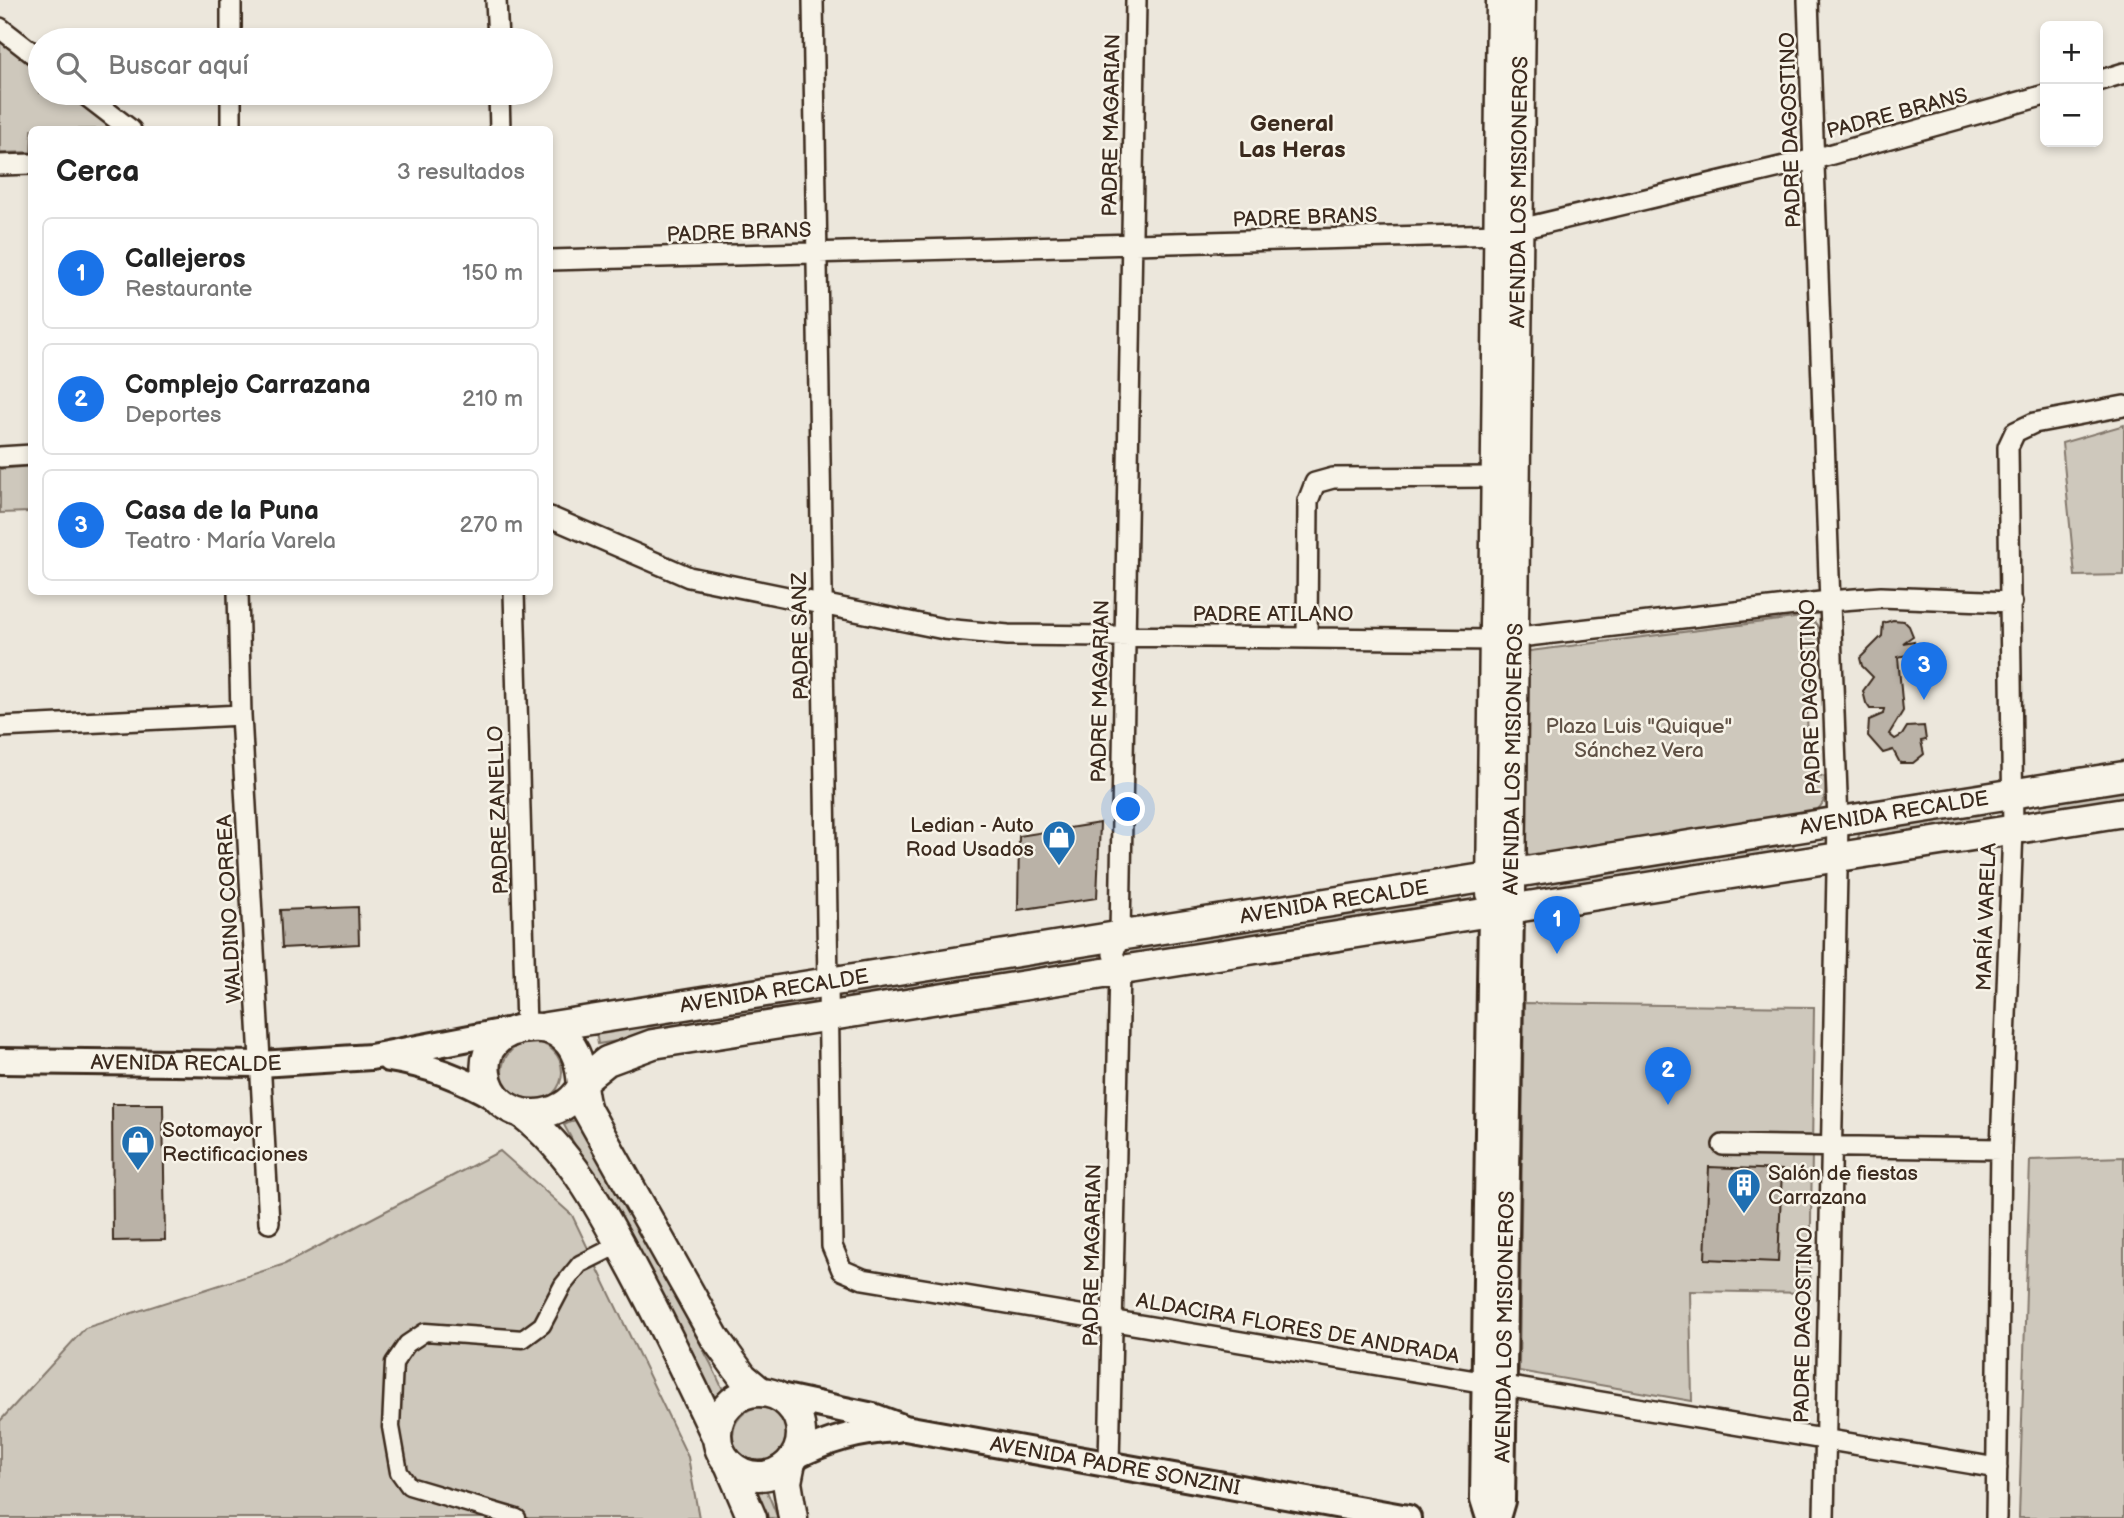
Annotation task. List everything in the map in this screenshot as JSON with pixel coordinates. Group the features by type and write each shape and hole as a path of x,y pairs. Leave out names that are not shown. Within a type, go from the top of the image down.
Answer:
{"main road":[{"name":"AVENIDA LOS MISIONEROS","path":"1501,0 1509,232 1501,910"},
{"name":"AVENIDA LOS MISIONEROS","path":"1504,639 1496,477 1521,0"},
{"name":"AVENIDA RECALDE","path":"526,1029 2124,776"},
{"name":"AVENIDA RECALDE","path":"581,1084 607,1061 653,1044 2124,812"},
{"path":"752,1518 685,1366 620,1244 569,1161 537,1125 496,1098 488,1084 485,1059 495,1041 526,1029 570,1044 576,1056 587,1110 715,1338 743,1377 795,1412 801,1438 787,1482 793,1518"},
{"path":"521,1113 554,1111 568,1104 581,1084"},
{"path":"717,1438 724,1411 740,1397 768,1394"},
{"path":"729,1464 741,1473 768,1476 792,1460"}],"street":[{"path":"231,0 231,28"},
{"path":"496,0 497,28"},
{"name":"PADRE SANZ","path":"813,0 832,1247 842,1270"},
{"name":"PADRE MAGARIAN","path":"1110,1464 1120,970 1112,954 1120,935 1123,636 1136,0"},
{"name":"PADRE DAGOSTINO","path":"1808,0 1838,822 1823,1439 1824,1518"},
{"path":"0,28 28,50"},
{"path":"2103,80 2124,74"},
{"name":"PADRE BRANS","path":"553,260 1509,232 1814,159 2040,96"},
{"path":"99,105 126,126"},
{"path":"231,105 231,126"},
{"path":"499,105 500,126"},
{"path":"0,165 28,164"},
{"name":"MARÍA VARELA","path":"1996,1518 2001,1149 2012,830 2008,447 2015,432 2034,423 2124,406"},
{"path":"0,457 28,455"},
{"path":"1307,637 1307,501 1315,483 1333,478 1496,477"},
{"name":"PADRE ATILANO","path":"553,518 689,577 822,607 944,629 1008,635 1504,639 1881,597 2011,602"},
{"name":"WALDINO CORREA","path":"238,595 241,715 270,1223"},
{"name":"PADRE ZANELLO","path":"514,595 526,1029"},
{"path":"0,727 241,715"},
{"name":"AVENIDA LOS MISIONEROS","path":"1489,1518 1483,1499 1494,1385 1501,910"},
{"name":"AVENIDA RECALDE","path":"0,1061 260,1064 371,1057 526,1029"},
{"name":"AVENIDA RECALDE","path":"371,1057 417,1063 447,1073 496,1098"},
{"path":"1723,1145 2001,1149"},
{"path":"517,1518 499,1510 409,1486 399,1472 391,1427 394,1363 407,1344 425,1332 523,1339 542,1325 563,1285 580,1264 620,1244"},
{"name":"ALDACIRA FLORES DE ANDRADA","path":"842,1270 863,1279 1997,1468"},
{"name":"AVENIDA LOS MISIONEROS","path":"1494,1385 1502,1501 1497,1518"},
{"name":"AVENIDA PADRE SONZINI","path":"768,1394 873,1416 905,1428 1408,1518"},
{"name":"AVENIDA PADRE SONZINI","path":"792,1460 851,1434 905,1428"}],"green space":[{"path":"0,41 28,63 28,105 83,105 110,126 28,126 28,152 0,153"},
{"path":"2124,425 2124,575 2075,576 2062,443"},
{"path":"28,466 28,512 0,513 0,469"},
{"name":"Plaza Luis \"Quique\" Sánchez Vera","path":"1803,617 1813,620 1820,629 1821,658 1805,653 1809,772 1825,777 1825,797 1818,809 1813,813 1541,857 1529,855 1521,845 1523,660 1530,651"},
{"path":"2124,788 2124,801 2042,814 2039,801"},
{"path":"1991,810 1989,822 1857,842 1860,831"},
{"path":"1794,841 1793,854 1538,893 1537,880"},
{"path":"1459,891 1460,905 1122,956 1126,947"},
{"path":"1100,951 1100,963 852,1003 850,991"},
{"path":"814,998 811,1010 598,1044 596,1032"},
{"path":"1524,1003 1814,1007 1810,1293 1690,1291 1692,1401 1519,1371"},
{"path":"526,1042 538,1042 557,1055 562,1072 560,1084 549,1097 538,1102 526,1102 507,1089 502,1078 502,1066 515,1047"},
{"path":"579,1118 725,1394 713,1399 564,1125"},
{"path":"500,1151 572,1215 688,1457 699,1518 0,1518 0,1421 85,1328 285,1264"},
{"path":"2124,1157 2124,1518 2019,1518 2030,1160"},
{"path":"762,1407 778,1412 786,1420 791,1436 786,1452 778,1460 762,1465 746,1460 738,1452 733,1436 738,1420 746,1412"},
{"path":"764,1484 778,1518 766,1518 754,1486"}],"building":[{"path":"1904,621 1909,626 1913,636 1903,643 1914,641 1916,653 1898,657 1903,711 1889,734 1895,739 1902,735 1907,727 1924,726 1926,740 1921,741 1924,754 1913,763 1900,763 1893,750 1883,753 1868,736 1869,720 1883,714 1884,709 1870,709 1866,703 1863,691 1873,677 1862,666 1860,658 1882,636 1883,623"},
{"name":"Ledian - Auto Road Usados","path":"1100,823 1097,898 1018,910 1019,836"},
{"path":"358,907 359,944 282,948 280,910"},
{"name":"Sotomayor Rectificaciones","path":"112,1104 163,1104 165,1240 113,1241"},
{"name":"Salón de fiestas Carrazana","path":"1709,1167 1782,1170 1778,1262 1705,1259"}],"place":[{"name":"Casa de la Puna","path":"1924,700"},
{"name":"Ledian - Auto Road Usados","path":"1059,867"},
{"name":"Callejeros","path":"1557,954"},
{"name":"Complejo Carrazana","path":"1668,1105"},
{"name":"Sotomayor Rectificaciones","path":"138,1172"},
{"name":"Salón de fiestas Carrazana","path":"1744,1215"}],"district":[{"name":"General Las Heras","path":"1292,136"}]}
